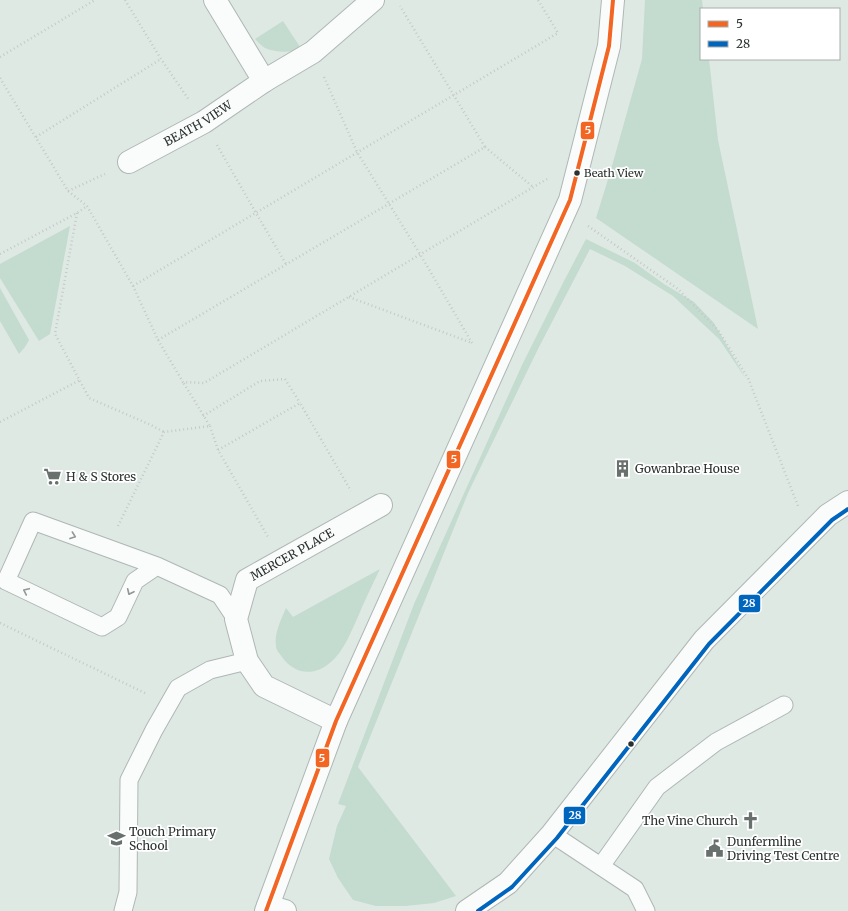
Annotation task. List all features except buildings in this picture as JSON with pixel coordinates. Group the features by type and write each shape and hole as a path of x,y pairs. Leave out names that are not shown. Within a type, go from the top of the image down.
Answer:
{"street":[{"path":"215,0 264,81"},
{"name":"BEATH VIEW","path":"129,162 204,122 264,81 313,52 373,0"},
{"path":"273,909 336,720 570,200 609,46 613,0"},
{"path":"467,911 508,882 552,834 704,640 828,515 848,502"},
{"name":"MERCER PLACE","path":"236,619 248,580 372,510"},
{"path":"236,619 247,661 264,686 336,720"}],"lane":[{"path":"157,566 135,581 118,617 102,626 6,581 34,521 157,566 220,595 236,619"},
{"path":"123,911 128,892 129,780 154,730 178,688 210,670 247,661"},
{"path":"601,866 657,787 716,742 784,705"},
{"path":"552,834 635,889 646,911"}],"path":[{"path":"0,57 95,0"},
{"path":"397,0 485,147 533,187"},
{"path":"133,286 558,33 538,0"},
{"path":"313,52 357,152 420,254 472,343 349,297"},
{"path":"36,137 161,59"},
{"path":"0,78 68,191 87,206 133,286 158,340 210,426 218,450 282,560"},
{"path":"158,340 485,147"},
{"path":"183,382 204,383 581,159"},
{"path":"68,191 129,162"},
{"path":"0,254 77,213 87,206"},
{"path":"566,210 678,289 718,330 748,378 809,534"},
{"path":"77,213 55,334 89,398 152,425 164,432 210,426"},
{"path":"203,416 260,381 285,379 372,510"},
{"path":"0,422 80,380"},
{"path":"218,450 300,403"},
{"path":"107,548 164,432"},
{"path":"0,623 169,705"}],"green space":[{"path":"645,0 702,0 703,8 700,8 700,60 709,60 718,140 758,329 596,218 642,59"},
{"path":"283,21 302,50 288,52 274,51 265,48 255,39"},
{"path":"70,226 50,334 39,341 0,278 0,264"},
{"path":"586,239 635,263 664,284 694,302 714,323 746,379 719,339 673,296 625,266 590,249 538,349 468,493 358,767 456,896 434,903 405,906 376,906 353,900 338,878 329,859 337,826 346,806 338,804 414,604 522,365"},
{"path":"0,288 29,340 19,354 0,321"},
{"path":"380,569 346,642 336,657 326,666 312,672 299,670 287,663 276,647 278,627 286,608 293,617"}],"transit line":[{"name":"5","path":"266,911 336,721 570,200 609,46 613,0"},
{"name":"28","path":"478,911 512,887 557,838 709,644 832,520 848,509"}],"place":[{"name":"Beath View","path":"577,173"},
{"name":"Gowanbrae House","path":"622,469"},
{"name":"H & S Stores","path":"53,477"},
{"name":"The Vine Church","path":"751,821"},
{"name":"Touch Primary School","path":"116,839"},
{"name":"Dunfermline Driving Test Centre","path":"714,849"}]}
